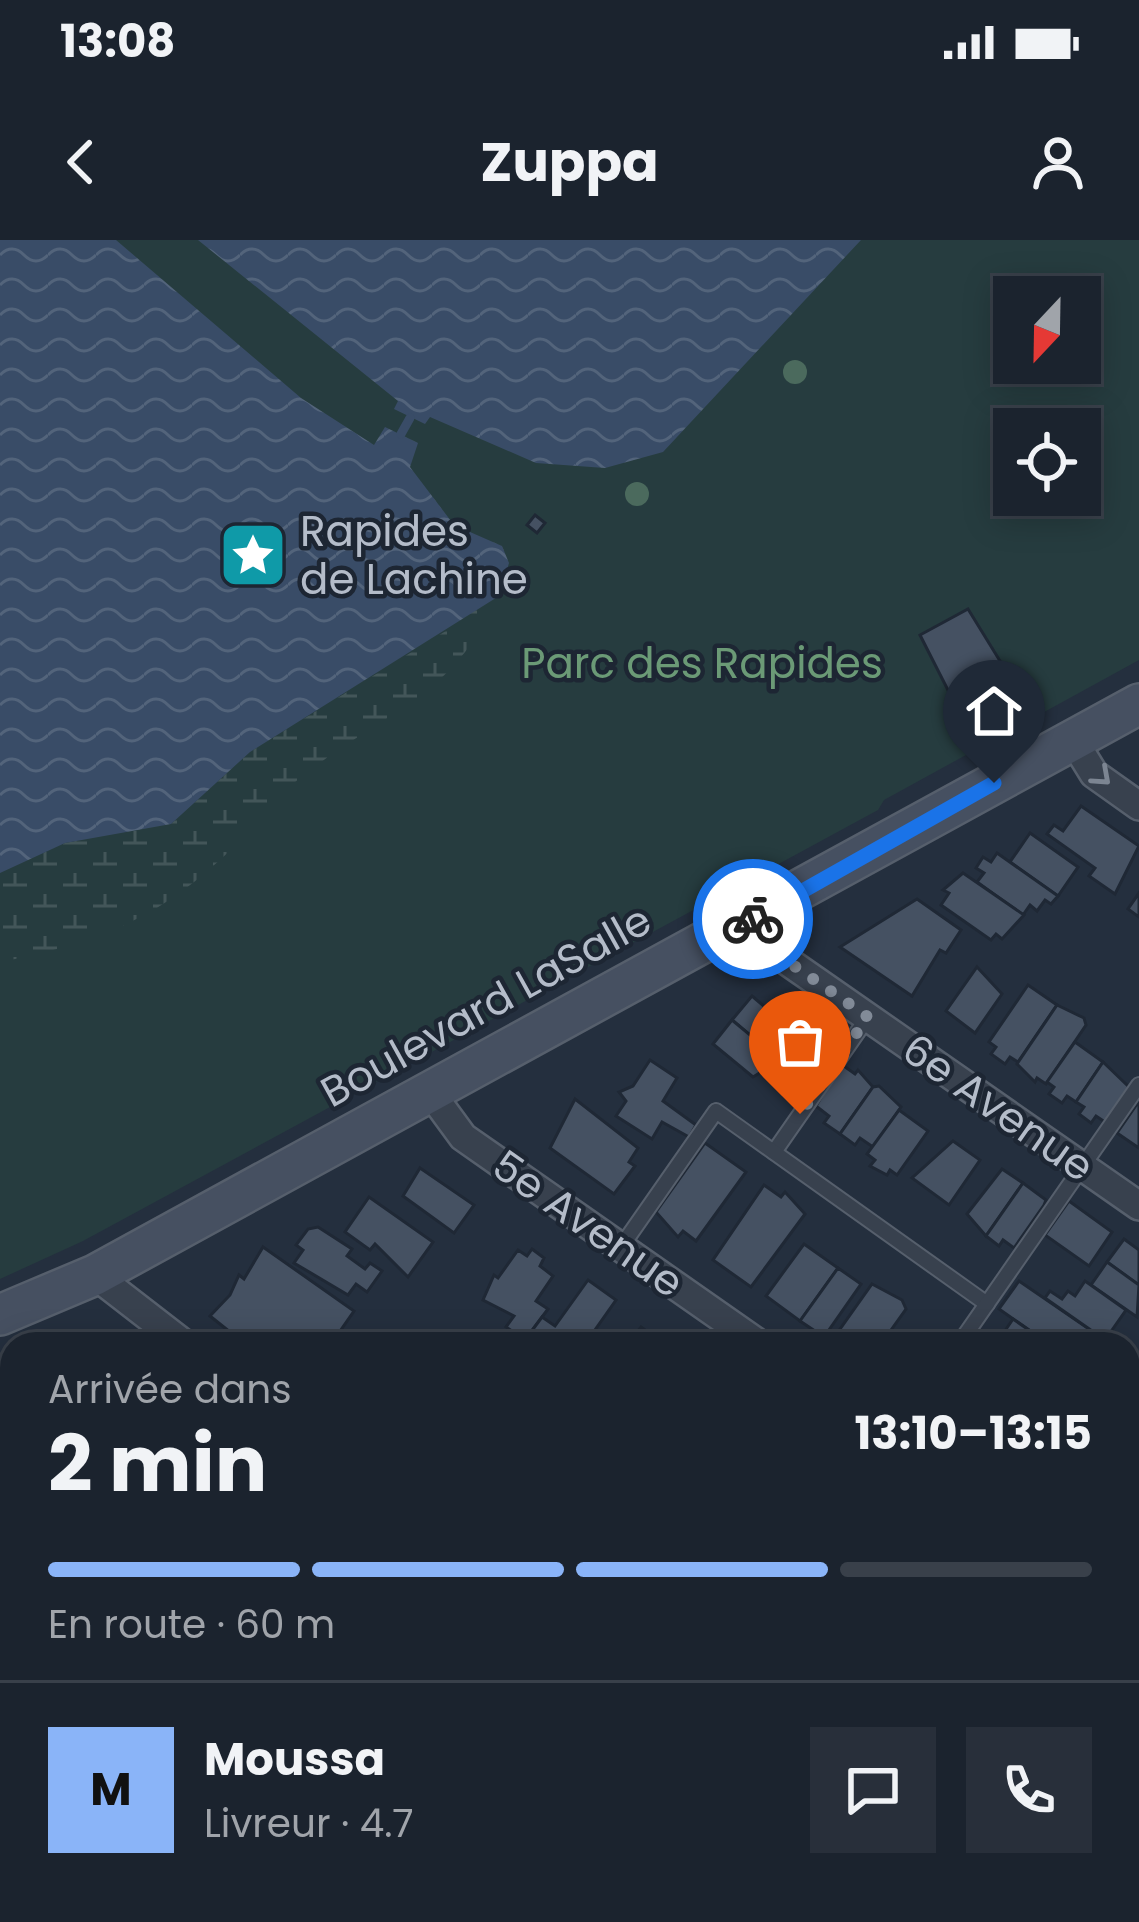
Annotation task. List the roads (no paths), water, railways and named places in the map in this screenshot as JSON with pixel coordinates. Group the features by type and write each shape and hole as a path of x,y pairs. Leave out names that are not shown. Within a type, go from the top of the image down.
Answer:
{"main road":[{"name":"Boulevard LaSalle","path":"0,1315 95,1274 1139,704"}],"street":[{"path":"1072,740 1094,774 1139,806"},
{"name":"6e Avenue","path":"751,916 777,954 1139,1206"},
{"name":"5e Avenue","path":"430,1092 457,1132 742,1332"},
{"path":"95,1274 169,1332"}],"lane":[{"path":"774,1152 868,1017"},
{"path":"967,1332 1139,1085"},
{"path":"621,1247 716,1111 987,1304"}],"water":[{"name":"Rapides de Lachine","path":"0,240 116,240 301,398 374,445 385,427 418,443 410,467 454,525 502,546 509,563 499,596 250,752 171,824 65,843 0,873"},
{"path":"198,240 861,240 663,452 605,468 536,463 430,417 425,424 394,409 398,401"}],"waterway":[{"path":"401,434 410,418"}],"place":[{"name":"Rapides de Lachine","path":"253,555"}],"park label":[{"name":"Parc des Rapides","path":"702,663"}]}
